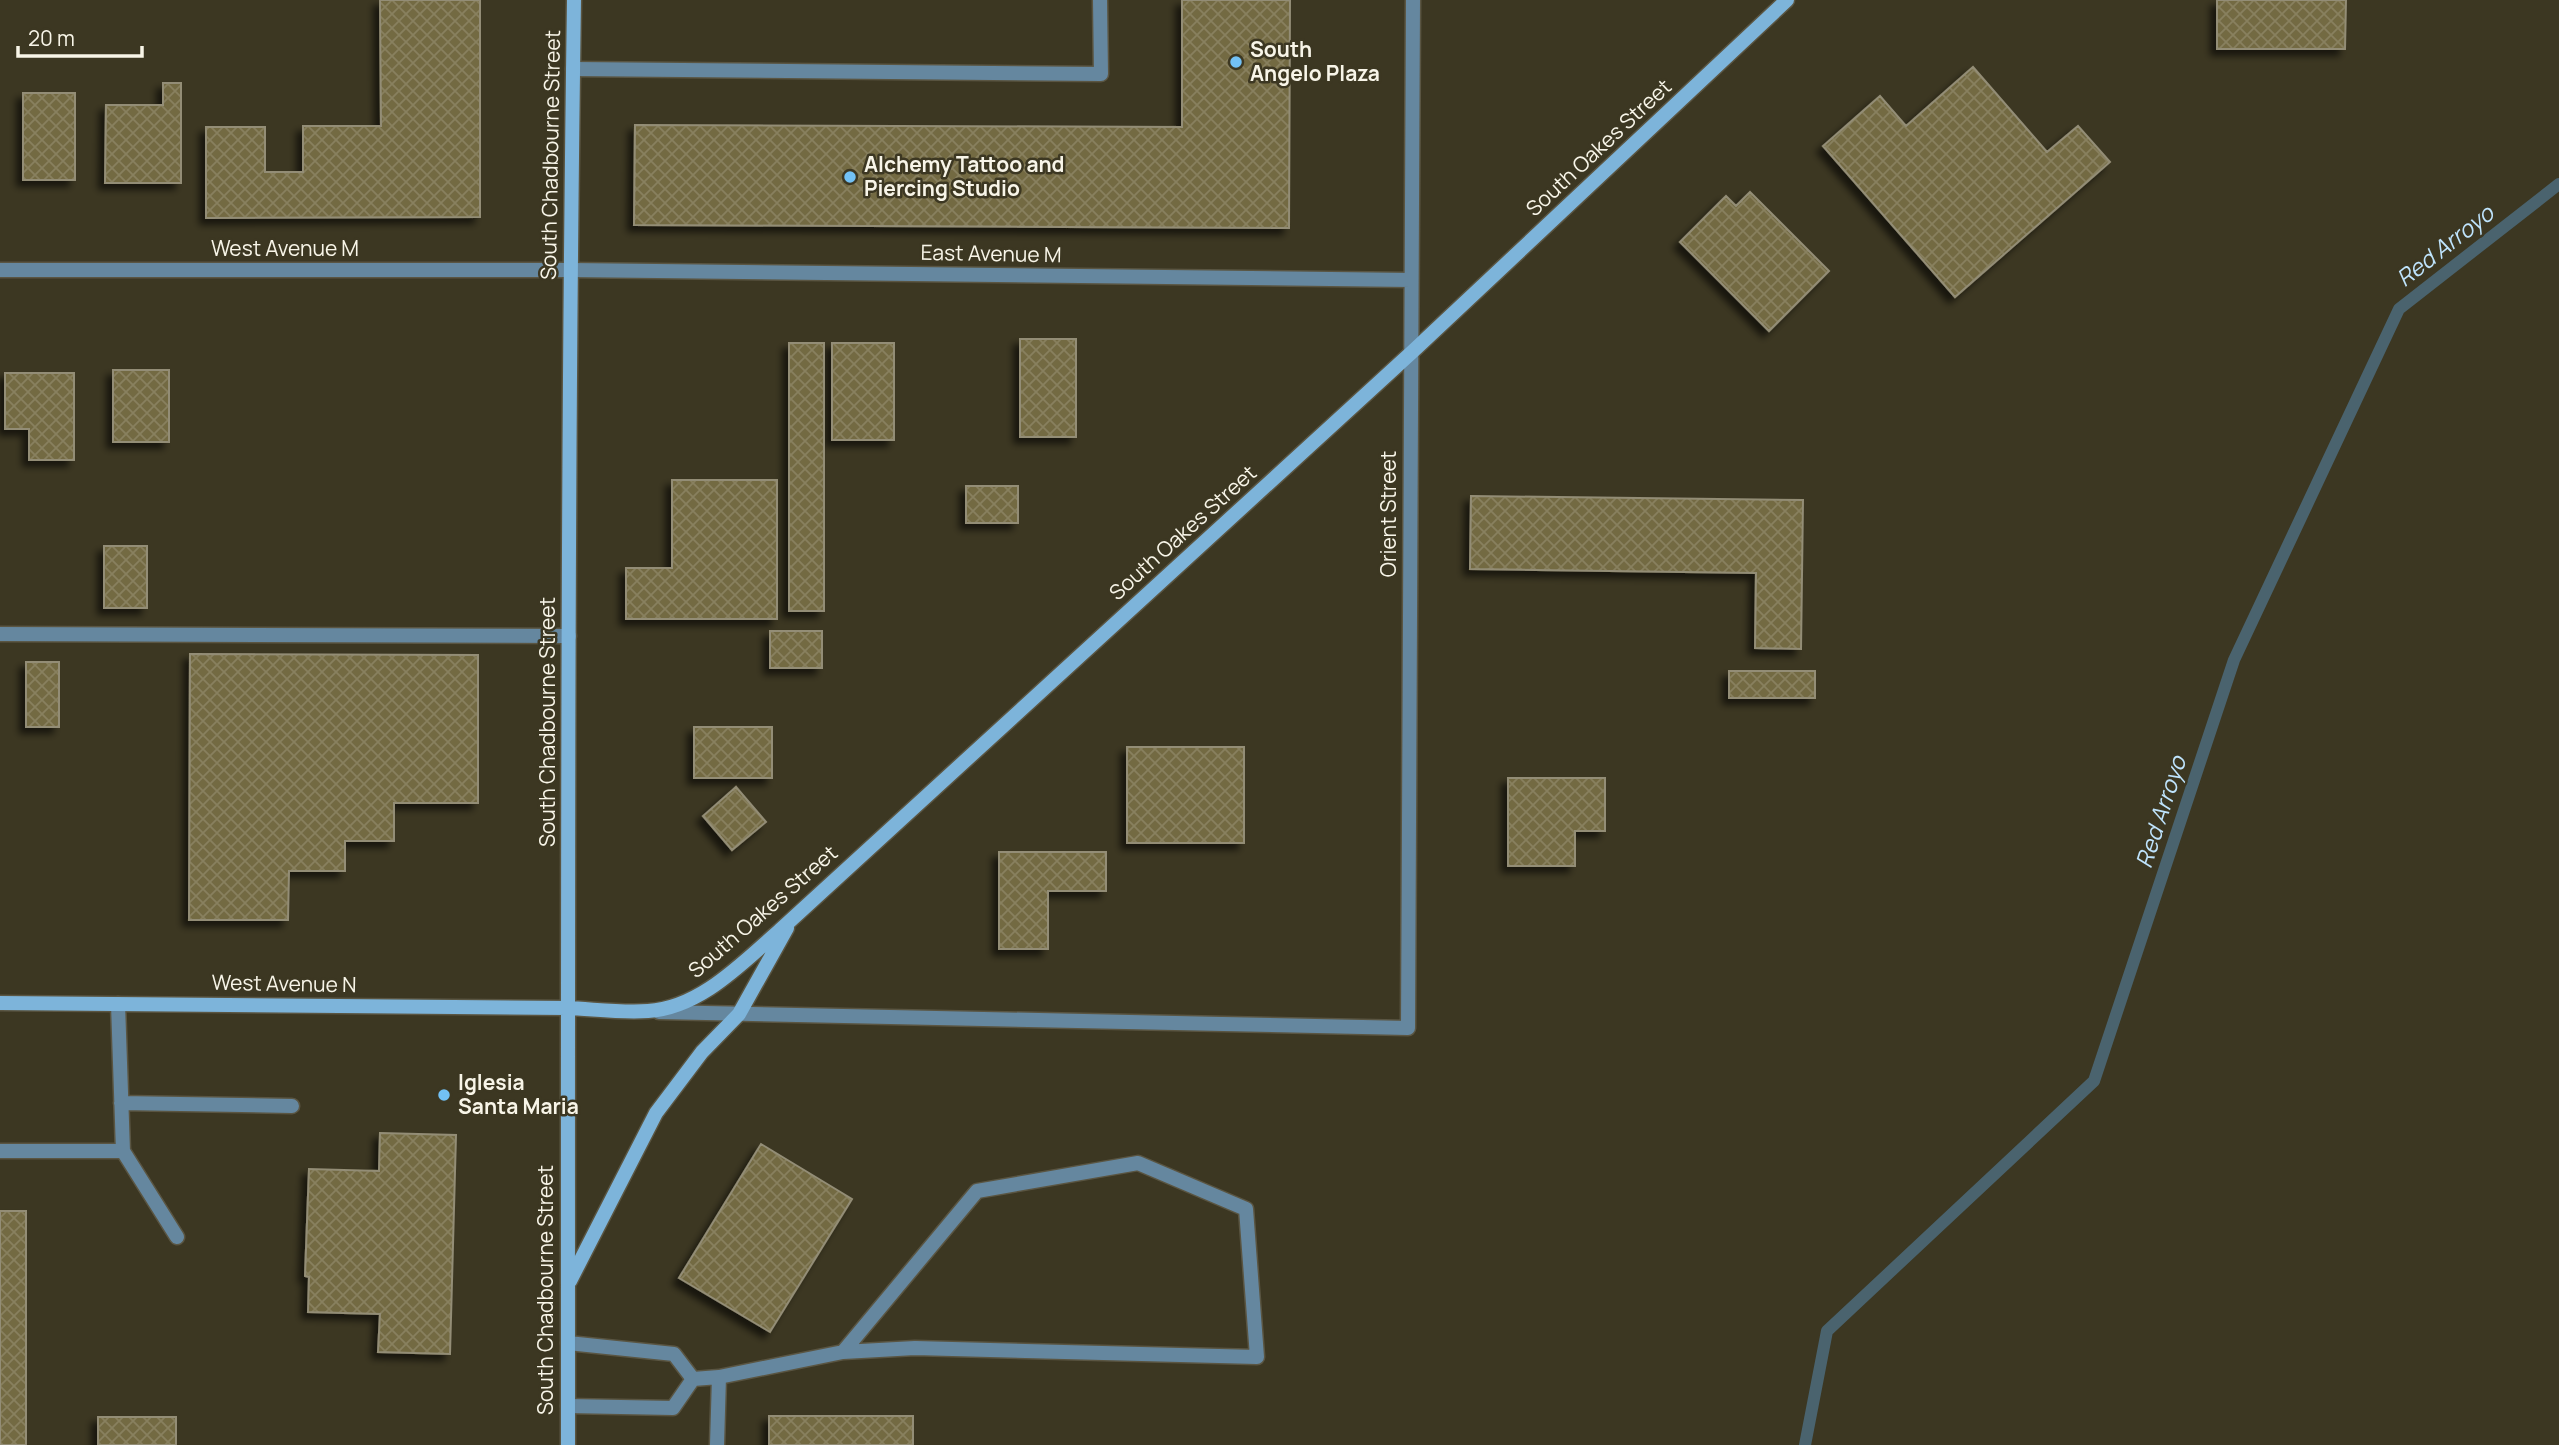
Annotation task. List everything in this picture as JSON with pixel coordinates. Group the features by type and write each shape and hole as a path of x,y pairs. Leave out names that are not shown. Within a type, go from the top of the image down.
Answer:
{"main road":[{"name":"South Chadbourne Street","path":"568,1445 570,270 575,0"},
{"name":"South Oakes Street","path":"567,1008 649,1012 688,1002 733,971 1411,353 1787,0"},
{"path":"568,1285 656,1113 702,1052 739,1014 793,917"},
{"name":"West Avenue N","path":"0,1003 567,1008"}],"street":[{"path":"573,69 1101,74 1100,0"},
{"name":"Orient Street","path":"739,1014 1408,1028 1413,0"},
{"name":"West Avenue M","path":"0,270 570,270"},
{"name":"East Avenue M","path":"570,270 1411,280"},
{"path":"0,634 569,636"},
{"path":"118,1004 123,1151 177,1237"},
{"path":"649,1012 739,1014"},
{"path":"121,1103 292,1105"},
{"path":"0,1151 123,1151"},
{"path":"693,1379 719,1377 843,1352 915,1348 1257,1357 1247,1209 1138,1163 977,1191 843,1352"},
{"path":"568,1343 674,1354 693,1379"},
{"path":"717,1445 719,1377"},
{"path":"568,1406 673,1408 693,1379"}],"building":[{"path":"380,0 480,0 480,217 206,218 206,127 265,127 265,172 303,172 303,126 381,126"},
{"name":"South Angelo Plaza","path":"1182,0 1290,0 1289,228 634,225 635,125 1182,127"},
{"path":"2217,0 2346,0 2345,49 2217,49"},
{"path":"1973,67 2047,152 2078,126 2110,162 1955,297 1823,146 1880,96 1906,126"},
{"path":"163,83 181,83 181,183 105,183 106,105 163,105"},
{"path":"23,93 75,93 75,180 23,180"},
{"path":"1750,192 1829,271 1769,331 1680,242 1726,196 1736,206"},
{"path":"1020,339 1076,339 1076,437 1020,437"},
{"path":"789,343 824,343 824,611 789,611"},
{"path":"832,343 894,343 894,440 832,440"},
{"path":"113,370 169,370 169,442 113,442"},
{"path":"5,373 74,373 74,460 29,460 29,429 5,429"},
{"path":"672,480 777,480 777,619 626,619 626,568 672,568"},
{"path":"966,486 1018,486 1018,523 966,523"},
{"path":"1471,496 1803,500 1801,649 1755,648 1756,573 1470,569"},
{"path":"104,546 147,546 147,608 104,608"},
{"path":"770,631 822,631 822,668 770,668"},
{"path":"190,654 478,655 478,803 394,803 394,841 345,841 345,871 289,871 288,920 189,920"},
{"path":"26,662 59,662 59,727 26,727"},
{"path":"1729,671 1815,671 1815,698 1729,698"},
{"path":"694,727 772,727 772,778 694,778"},
{"path":"1127,747 1244,747 1244,843 1127,843"},
{"path":"1508,778 1605,778 1605,831 1575,831 1575,866 1508,866"},
{"path":"736,787 766,822 732,850 703,816"},
{"path":"999,852 1106,852 1106,891 1048,891 1048,949 999,949"},
{"path":"380,1133 456,1135 450,1354 378,1352 380,1314 308,1312 309,1277 305,1276 309,1169 379,1171"},
{"path":"761,1144 852,1199 770,1332 679,1278"},
{"path":"0,1211 26,1211 26,1445 0,1445"},
{"path":"769,1416 913,1416 913,1445 769,1445"},
{"path":"98,1417 176,1417 176,1445 98,1445"}],"waterway":[{"name":"Red Arroyo","path":"1805,1445 1827,1331 2094,1081 2234,660 2399,309 2559,184"}],"place":[{"name":"South Angelo Plaza","path":"1236,62"},
{"name":"Alchemy Tattoo and Piercing Studio","path":"850,177"},
{"name":"Iglesia Santa Maria","path":"444,1095"}]}
